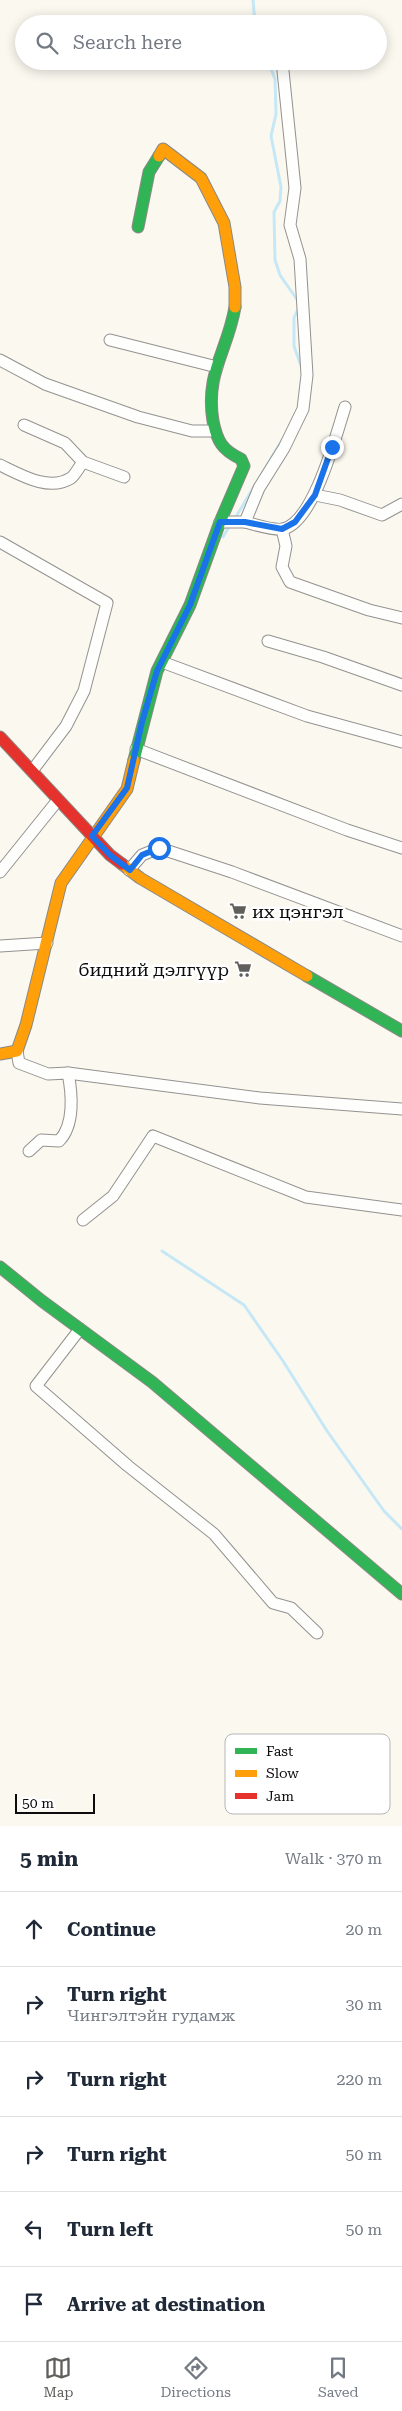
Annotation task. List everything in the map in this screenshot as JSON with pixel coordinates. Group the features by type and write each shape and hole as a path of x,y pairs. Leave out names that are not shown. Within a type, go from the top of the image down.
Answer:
{"street":[{"path":"245,522 259,488 284,448 303,409 307,375 300,259 290,226 295,188 283,70"},
{"path":"138,227 149,172 163,149 201,178 224,223 235,287 234,309 217,367 210,401 215,430 220,445 228,453 241,459 244,466 220,522 190,605 162,662 144,713 127,788 92,836 61,884 26,1025 17,1051 19,1062 48,1074 68,1073 260,1098 402,1109"},
{"path":"110,340 217,367"},
{"path":"0,360 45,384 138,417 192,431 215,430"},
{"path":"220,522 245,522 282,529 295,522 315,495 345,407"},
{"path":"24,425 65,443 83,462 124,477"},
{"path":"0,465 51,485 72,477 83,462"},
{"path":"315,495 340,500 382,514 402,504"},
{"path":"282,529 286,546 282,567 290,582 369,610 402,618"},
{"path":"0,542 107,603 84,692 66,726 32,771"},
{"path":"268,640 402,685"},
{"path":"162,662 307,716 402,742"},
{"path":"0,737 110,855 130,870 402,1031"},
{"path":"136,749 347,830 402,848"},
{"path":"0,872 58,800"},
{"path":"130,870 142,855 159,848 232,872 402,936"},
{"path":"0,946 47,943"},
{"path":"0,1054 17,1051"},
{"path":"29,1151 41,1140 59,1141 66,1134 71,1088 68,1073"},
{"path":"83,1220 113,1196 153,1136 306,1196 402,1210"},
{"path":"0,1267 152,1382 402,1594"},
{"path":"80,1329 36,1386 128,1466 214,1534 273,1603 291,1608 318,1633"}],"waterway":[{"path":"253,0 254,15"},
{"path":"272,70 275,79 276,114 271,136 281,187 280,201 274,212 275,260 280,275 298,301"},
{"path":"299,307 294,318 294,346 301,366"},
{"path":"234,520 282,440"},
{"path":"223,537 230,525"},
{"path":"162,1251 244,1305 283,1361 327,1431 384,1511 402,1529"}],"traffic: fast":[{"path":"138,227 149,172 159,156"},
{"path":"134,760 157,671 190,605 220,522 244,466 241,459 229,452 221,444 216,434 211,404 218,362 232,322 235,307"},
{"path":"307,976 402,1031"},
{"path":"0,1267 42,1301 152,1382 402,1594"}],"traffic: slow":[{"path":"159,156 163,149 201,178 224,223 235,287 235,307"},
{"path":"0,1054 17,1051 26,1025 61,883 127,789 134,760"},
{"path":"122,864 140,878 307,976"}],"traffic: jam":[{"path":"0,737 110,855 122,864"}],"place":[{"name":"их цэнгэл","path":"238,911"},
{"name":"бидний дэлгүүр","path":"243,969"}],"route":[{"path":"159,848 142,855 130,870 110,855 92,836 127,788 142,722 157,671 190,605 220,522 245,522 282,529 295,522 315,495 332,447"}]}
